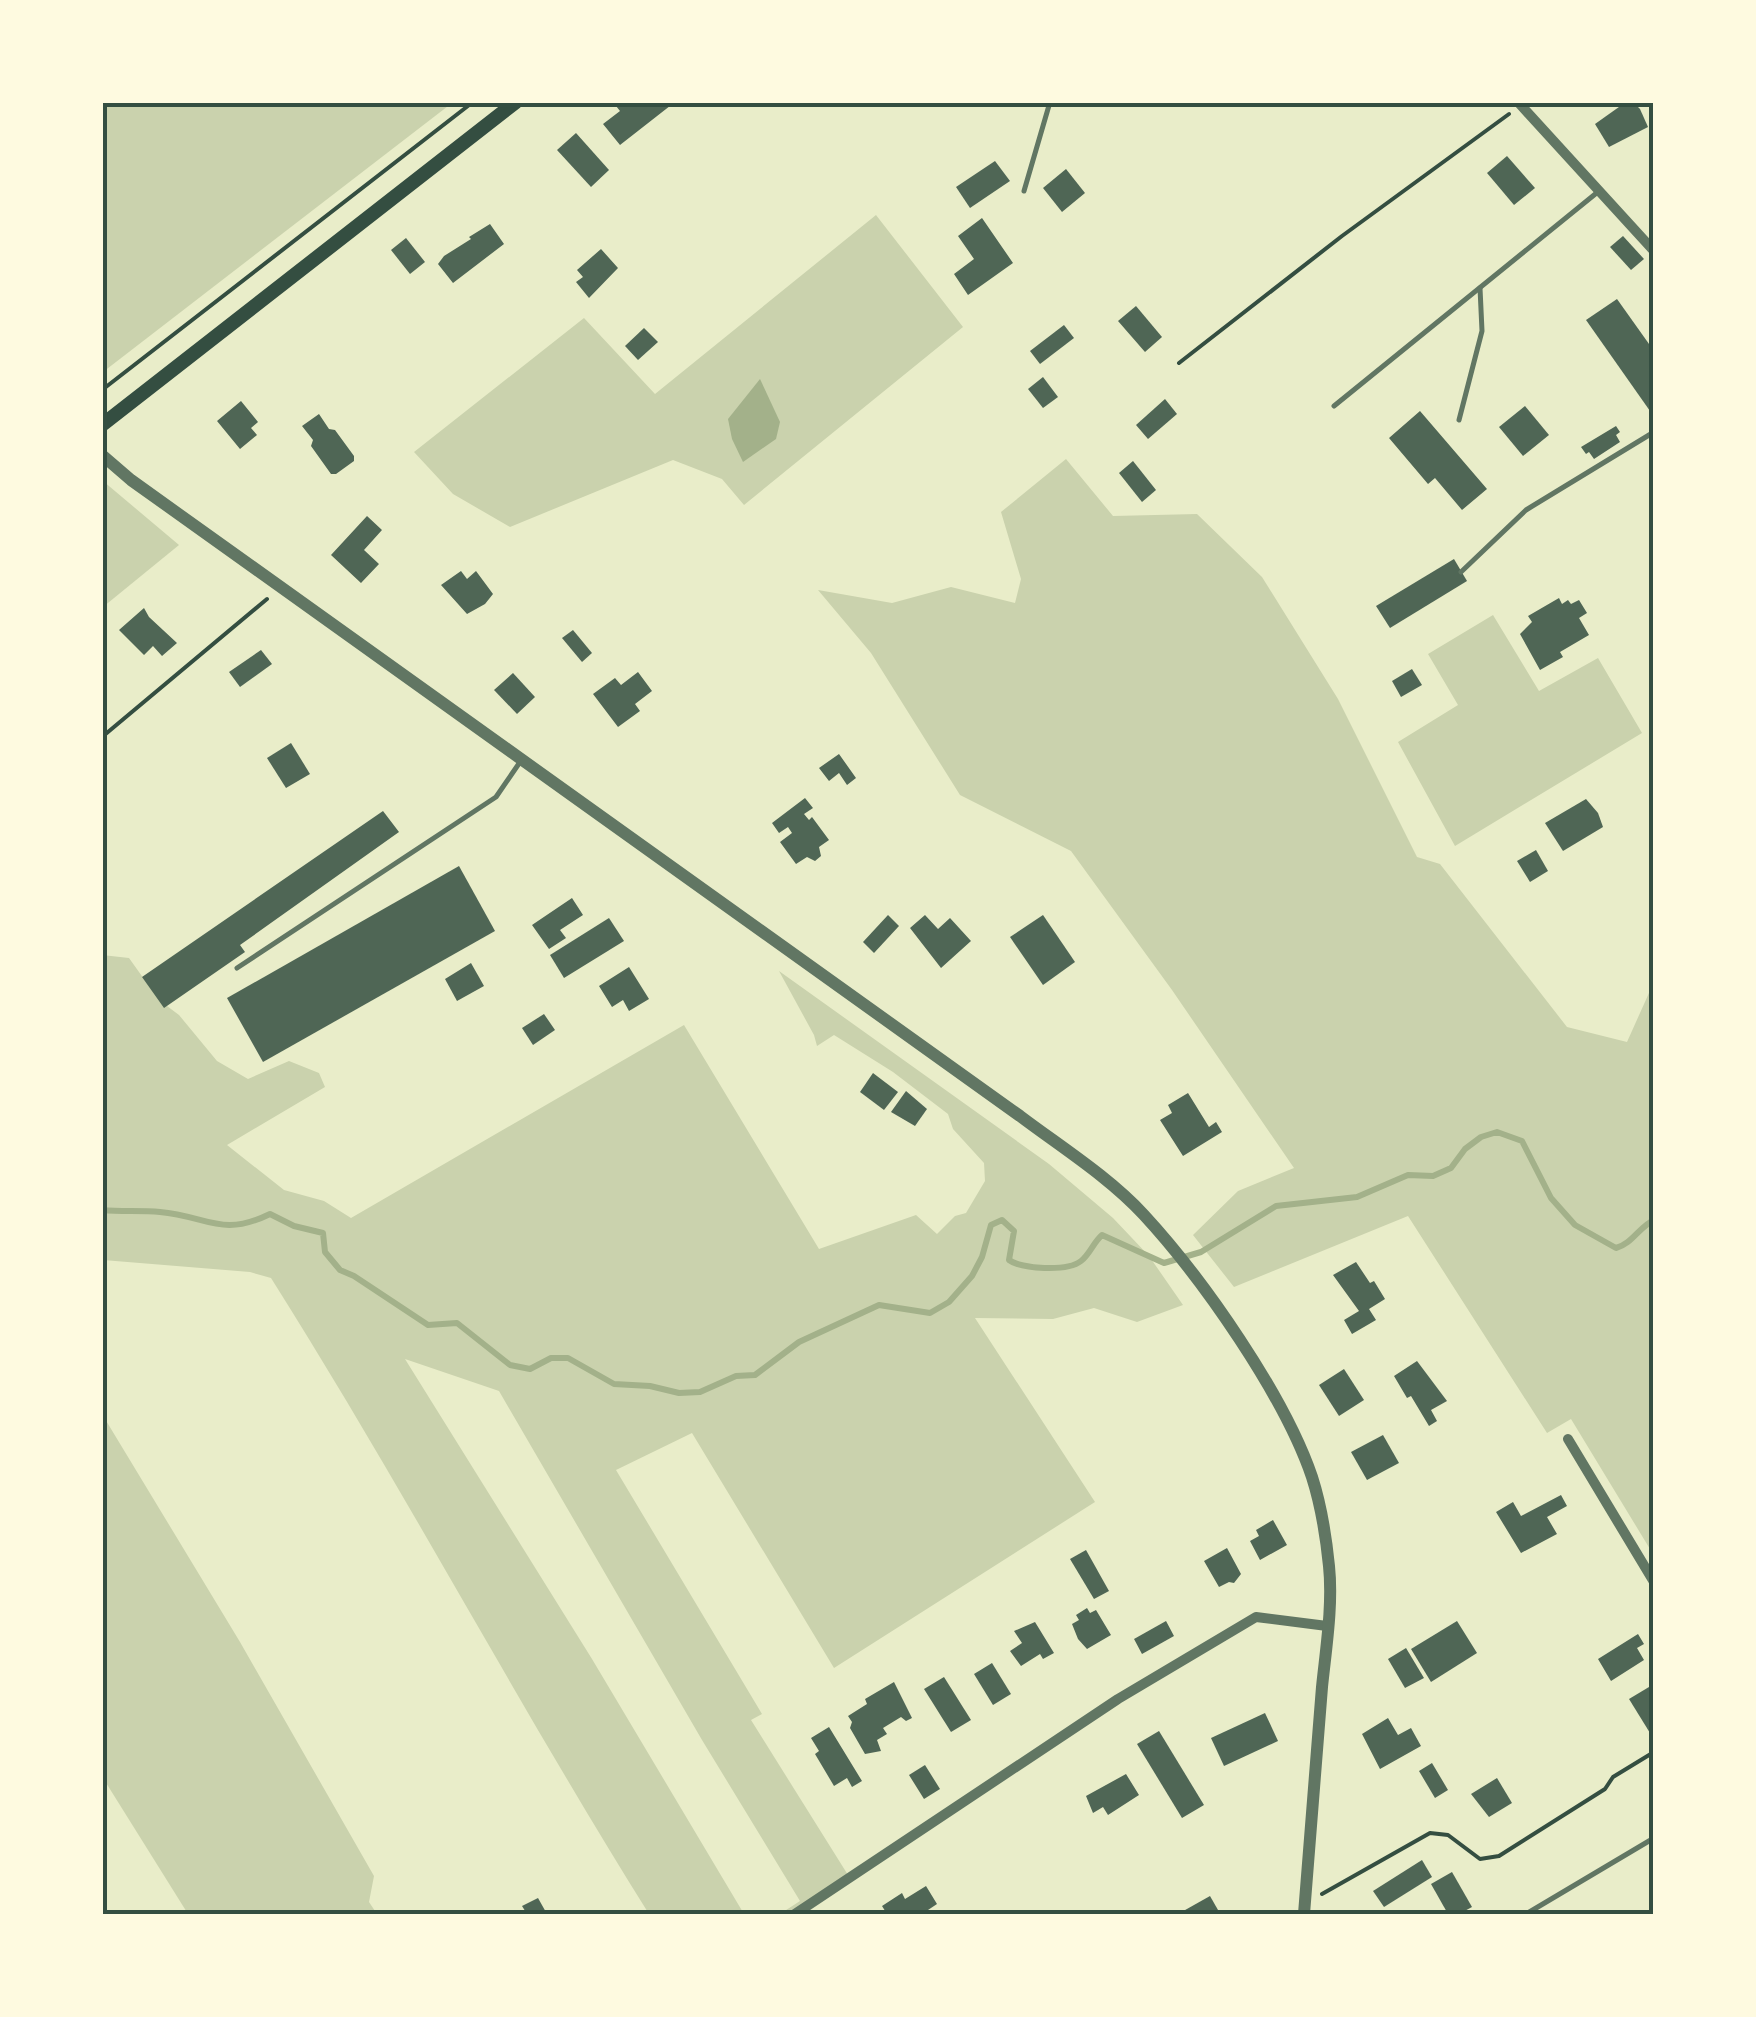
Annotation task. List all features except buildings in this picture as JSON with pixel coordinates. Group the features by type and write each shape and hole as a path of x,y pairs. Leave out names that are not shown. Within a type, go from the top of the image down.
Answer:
{"main road":[{"path":"102,425 516,102"}],"street":[{"path":"1520,104 1654,251"},
{"path":"102,455 281,588 1020,1116 1104,1180 1143,1214 1168,1244 1246,1353 1302,1452 1324,1527 1329,1571 1327,1626 1305,1909"},
{"path":"1568,1439 1654,1582"},
{"path":"794,1914 1118,1699 1256,1617 1327,1626"}],"lane":[{"path":"1024,192 1050,102"},
{"path":"1334,406 1599,191"},
{"path":"1460,420 1482,331 1480,288"},
{"path":"1462,572 1526,510 1654,432"},
{"path":"238,968 496,798 522,760"},
{"path":"1526,1914 1654,1838"}],"path":[{"path":"102,390 473,102"},
{"path":"1178,364 1520,104"},
{"path":"102,737 281,588"},
{"path":"1305,1909 1430,1833 1448,1836 1480,1859 1499,1856 1605,1789 1612,1777 1654,1752"}],"shaded area":[{"path":"103,102 452,102 452,103 103,372"},
{"path":"876,215 963,327 744,505 722,479 673,460 510,527 453,494 414,452 584,318 655,394"},
{"path":"760,379 780,422 776,439 743,462 728,419"},
{"path":"1066,459 1113,516 1197,514 1262,577 1338,699 1417,857 1440,864 1567,1027 1627,1042 1653,984 1653,1554 1571,1419 1547,1433 1408,1216 1234,1287 1193,1235 1238,1191 1294,1168 1071,851 960,795 871,653 818,590 892,603 951,587 1015,603 1021,579 1001,512"},
{"path":"103,481 179,545 103,607"},
{"path":"1493,615 1539,691 1598,658 1642,733 1455,846 1398,742 1458,705 1428,654"},
{"path":"102,955 129,958 159,1000 179,1015 217,1061 248,1079 289,1061 319,1073 325,1087 227,1145 284,1190 324,1201 351,1218 684,1025 819,1249 916,1215 937,1234 955,1216 966,1213 985,1181 984,1163 953,1129 948,1114 893,1072 834,1035 817,1046 779,971 1049,1164 1113,1218 1149,1256 1183,1305 1137,1322 1094,1308 1053,1319 975,1318 1095,1502 834,1668 692,1433 616,1470 762,1714 751,1720 848,1875 787,1914 780,1914 800,1901 499,1391 405,1359 592,1659 744,1914 649,1914 271,1278 250,1272 103,1260"},
{"path":"102,1414 240,1642 374,1876 369,1902 377,1914 188,1914 103,1778"}],"waterway":[{"path":"102,1210 160,1212 226,1225 270,1214 294,1226 323,1233 325,1252 340,1270 428,1325 457,1323 510,1365 530,1369 551,1358 568,1358 614,1384 679,1393 700,1392 736,1376 755,1375 799,1342 879,1305 930,1313 949,1302 972,1276 991,1225 1002,1220 1014,1231 1009,1260 1023,1266 1055,1268 1074,1264 1084,1258 1102,1235 1164,1263 1201,1252 1276,1206 1357,1197 1408,1175 1433,1176 1451,1168 1465,1149 1481,1137 1497,1132 1522,1141 1551,1198 1575,1225 1616,1248 1654,1220"}]}
